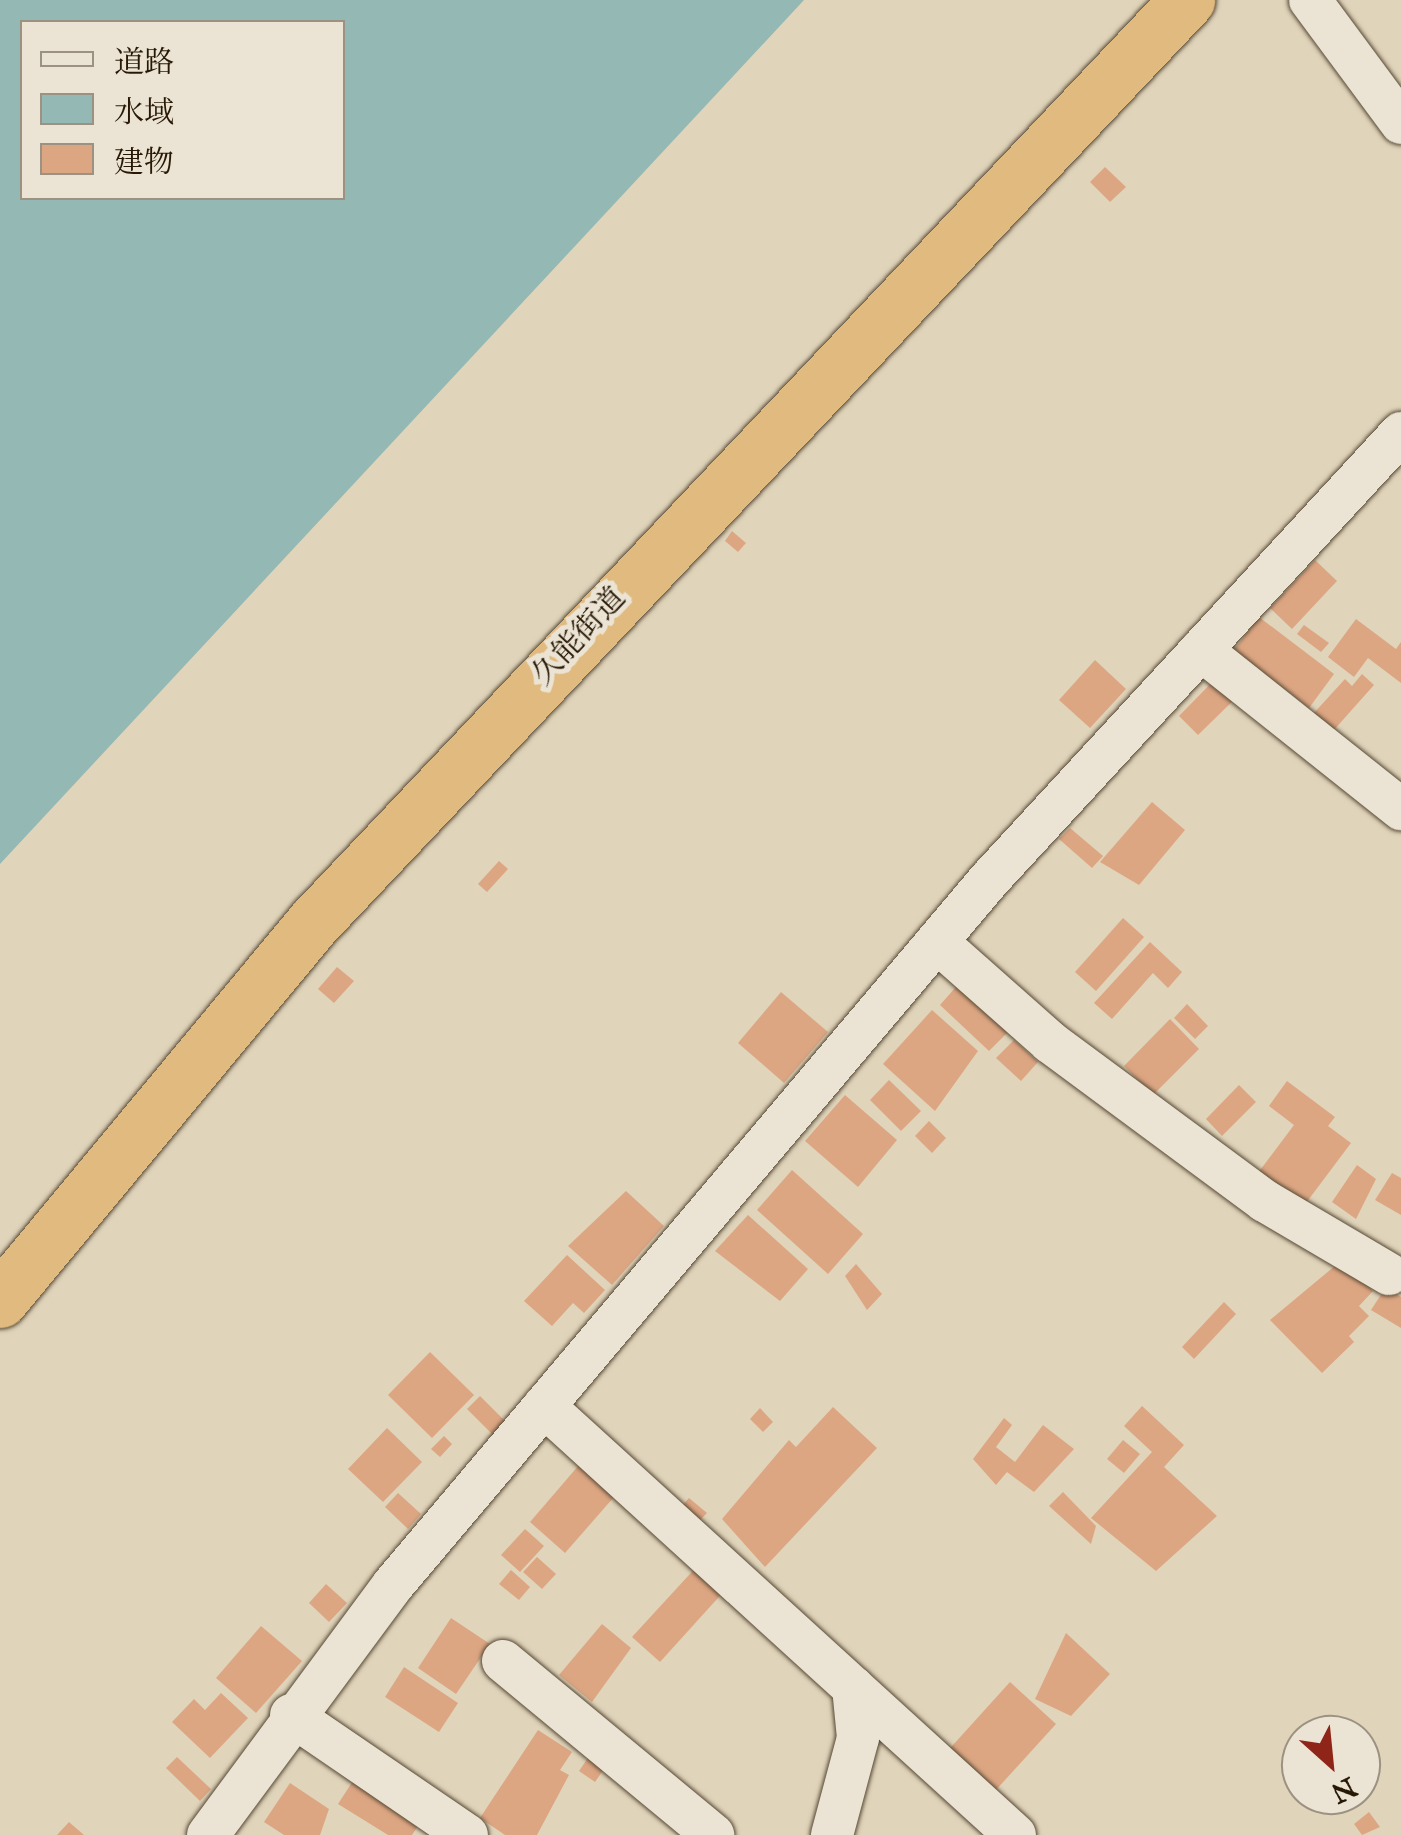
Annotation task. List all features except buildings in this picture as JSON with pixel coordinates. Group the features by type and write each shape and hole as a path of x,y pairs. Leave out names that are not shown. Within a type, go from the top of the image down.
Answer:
{"highway":[{"name":"久能街道","path":"0,1300 314,922 1186,0"}],"street":[{"path":"1310,0 1401,123"},
{"path":"208,1835 291,1714 544,1406 936,942 1401,433"},
{"path":"1201,650 1401,809"},
{"path":"936,942 1050,1042 1265,1201 1389,1274"},
{"path":"544,1406 1015,1835"},
{"path":"503,1661 713,1835"},
{"path":"832,1835 858,1738 853,1688"},
{"path":"291,1714 467,1835"}],"water":[{"path":"0,0 804,0 0,864"}]}
